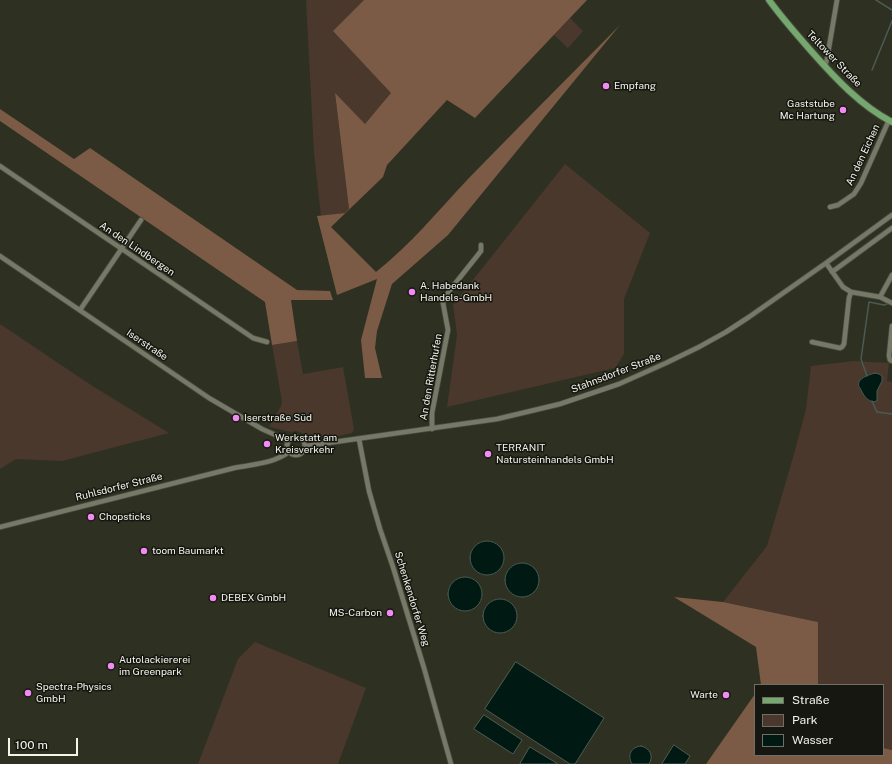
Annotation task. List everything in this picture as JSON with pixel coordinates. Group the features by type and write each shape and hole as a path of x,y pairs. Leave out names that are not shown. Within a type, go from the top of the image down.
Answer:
{"main road":[{"name":"Teltower Straße","path":"769,1 825,66 858,98 871,109 890,121"}],"street":[{"path":"825,66 837,0"},
{"name":"An den Eichen","path":"830,207 838,205 854,194 861,183 890,121"},
{"name":"An den Lindbergen","path":"0,166 253,338 267,342"},
{"name":"Stahnsdorfer Straße","path":"306,446 497,419 560,404 619,384 699,347 726,332 826,264 892,215"},
{"path":"80,310 141,220"},
{"path":"832,272 892,228"},
{"name":"An den Ritterhufen","path":"432,429 432,413 448,330 443,303 444,298 481,251 481,245"},
{"name":"Iserstraße","path":"0,256 209,398 262,429 289,441"},
{"path":"826,264 843,287 851,292 880,296 892,303"},
{"path":"880,296 892,275"},
{"path":"812,342 840,348 842,347 844,344 851,292"},
{"path":"892,327 888,356 892,362"},
{"path":"299,437 304,441 306,446 305,451 301,455 296,456 289,452 287,446 289,441 299,437"},
{"name":"Schenkendorfer Weg","path":"359,439 369,491 424,668 451,764"},
{"name":"Ruhlsdorfer Straße","path":"0,527 244,466 270,462 289,452"}],"green space":[{"path":"306,0 364,0 333,31 392,93 365,124 335,94 349,209 345,213 321,216 314,153"},
{"path":"570,18 583,31 568,48 554,35"},
{"path":"565,164 650,233 624,299 624,354 615,368 447,407 457,335 453,305"},
{"path":"0,324 91,385 169,433 62,461 16,459 0,469"},
{"path":"297,341 303,374 343,367 354,429 352,433 330,438 316,438 296,431 291,432 269,427 281,406 282,401 272,345"},
{"path":"854,361 889,363 887,381 892,382 892,750 884,748 884,684 818,684 818,622 723,602 767,546 806,409 811,366"},
{"path":"255,642 366,688 338,764 198,764 238,659"}],"shaded area":[{"path":"364,0 587,0 475,118 447,100 387,165 383,177 331,227 376,272 412,239 468,179 620,25 448,235 392,284 377,331 375,348 382,378 365,378 361,340 377,279 337,295 317,216 345,213 349,209 335,93 365,124 391,93 333,31"},
{"path":"0,109 74,159 90,148 297,290 330,291 333,300 291,300 297,341 272,345 265,302 0,121"},
{"path":"674,597 723,602 818,622 818,684 761,684 756,647"},
{"path":"754,695 754,756 884,756 884,748 892,750 892,764 706,764"}],"water":[{"path":"875,373 882,376 882,381 877,391 877,401 872,402 864,396 859,387 859,381 864,377"},
{"path":"484,541 490,541 494,542 501,548 504,558 503,565 497,572 490,575 484,575 480,574 473,568 470,561 470,555 471,551 477,544"},
{"path":"519,563 525,563 529,564 536,570 539,580 538,587 532,594 525,597 519,597 515,596 508,590 505,583 505,577 506,573 512,566"},
{"path":"462,577 468,577 472,578 479,584 482,594 481,601 475,608 468,611 462,611 458,610 451,604 448,597 448,591 449,587 455,580"},
{"path":"497,599 503,599 507,600 514,606 517,616 516,623 510,630 503,633 497,633 493,632 486,626 483,619 483,613 484,609 490,602"},
{"path":"516,662 604,718 575,764 570,764 485,709"},
{"path":"484,715 522,740 513,754 474,729"},
{"path":"674,745 690,756 685,764 662,764"},
{"path":"641,746 649,750 651,758 649,764 632,764 630,755 632,750"},
{"path":"530,747 558,764 520,764"}],"waterway":[{"path":"876,0 892,10"},
{"path":"872,70 892,21"},
{"path":"867,376 861,359 869,302 884,305 887,304"},
{"path":"872,401 877,412 892,414"}],"place":[{"name":"Empfang","path":"606,86"},
{"name":"Gaststube Mc Hartung","path":"843,110"},
{"name":"A. Habedank Handels-GmbH","path":"412,292"},
{"name":"Iserstraße Süd","path":"236,418"},
{"name":"Werkstatt am Kreisverkehr","path":"267,444"},
{"name":"TERRANIT Natursteinhandels GmbH","path":"488,454"},
{"name":"Chopsticks","path":"91,517"},
{"name":"toom Baumarkt","path":"144,551"},
{"name":"DEBEX GmbH","path":"213,598"},
{"name":"MS-Carbon","path":"390,613"},
{"name":"Autolackiererei im Greenpark","path":"111,666"},
{"name":"Spectra-Physics GmbH","path":"28,693"},
{"name":"Warte","path":"726,695"}]}
